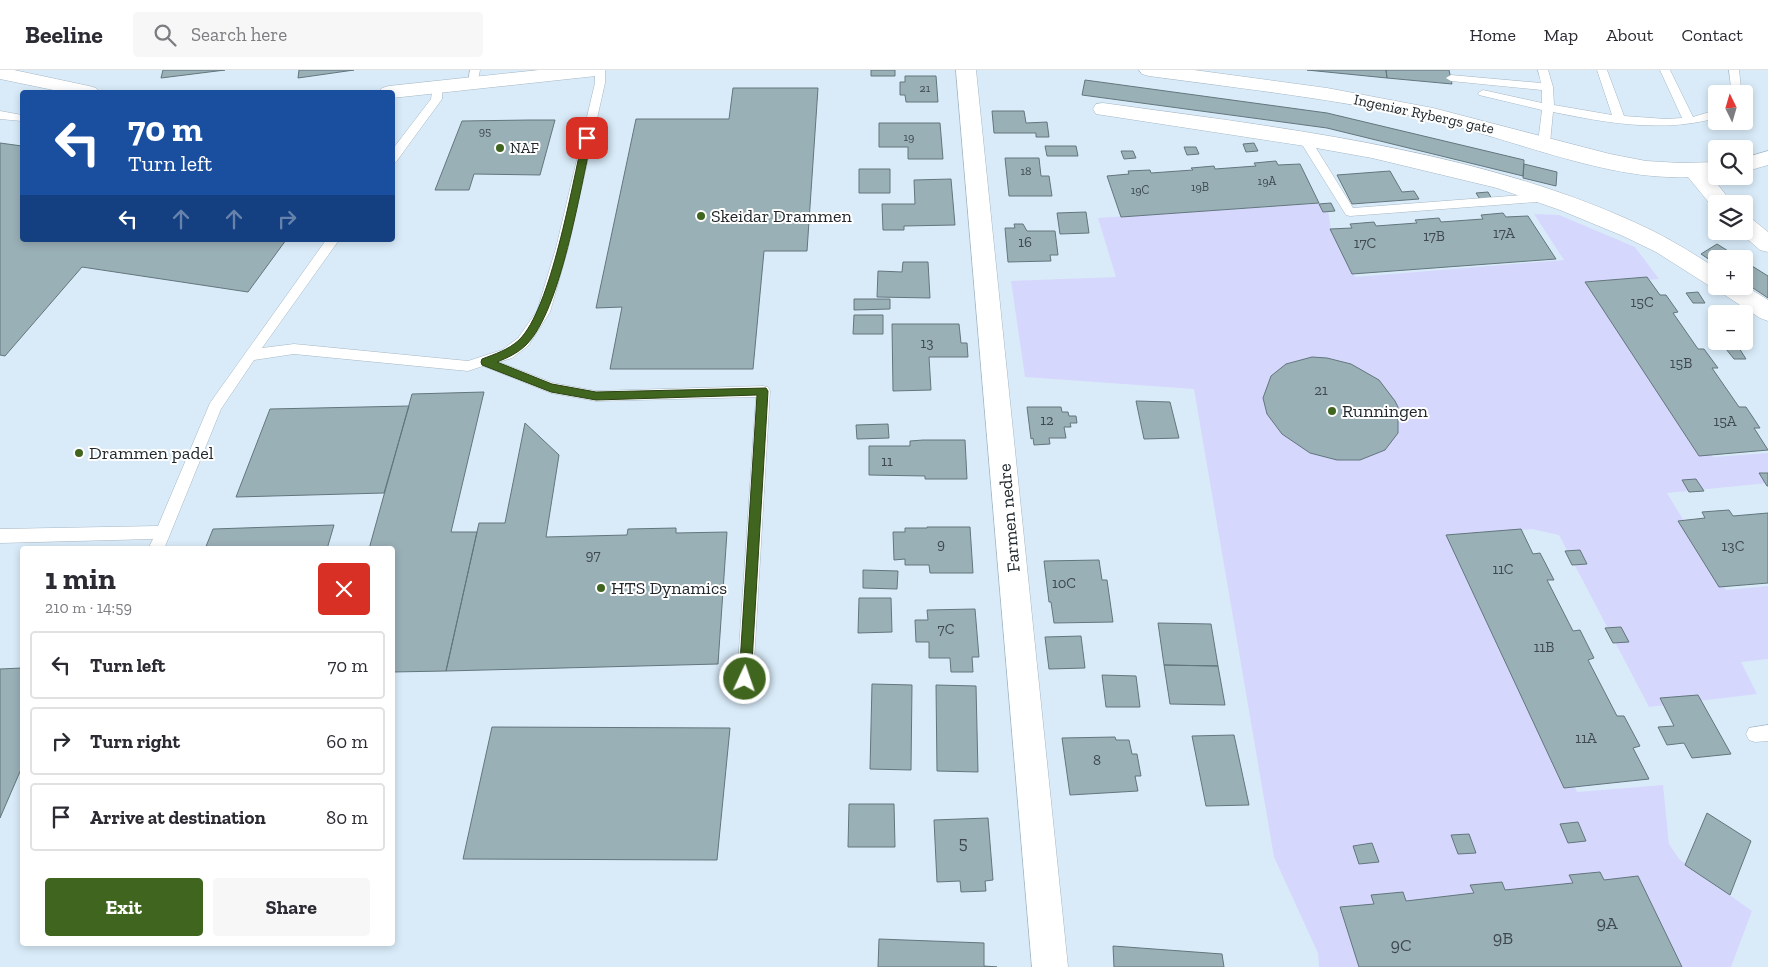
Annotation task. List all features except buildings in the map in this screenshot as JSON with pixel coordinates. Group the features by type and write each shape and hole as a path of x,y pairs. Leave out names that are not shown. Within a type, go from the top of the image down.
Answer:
{"street":[{"path":"395,92 437,88 474,77 598,70"},
{"name":"Farmen nedre","path":"966,70 1050,967"},
{"name":"Ingeniør Rybergs gate","path":"1149,70 1371,102 1477,124 1621,164 1656,169 1706,170 1718,195"},
{"path":"0,73 27,75 82,90"},
{"path":"1103,110 1304,138 1400,156 1550,197 1632,231 1708,274"},
{"path":"1753,162 1768,158"},
{"path":"1753,232 1768,244"},
{"path":"1742,295 1768,312"}],"lane":[{"path":"250,354 294,349 452,366 468,366 507,354 523,342 543,312 562,248 600,83 598,70"},
{"path":"1461,70 1546,78"},
{"path":"1602,70 1619,119"},
{"path":"1665,70 1690,121"},
{"path":"1734,70 1736,85"},
{"path":"1451,78 1546,78"},
{"path":"1544,143 1549,108 1546,78"},
{"path":"395,155 436,99 437,88"},
{"path":"1482,93 1549,108 1619,119 1663,122 1690,121 1708,116"},
{"path":"0,115 20,118"},
{"path":"1304,138 1350,212 1550,197"},
{"path":"157,546 215,407 250,354 332,242"},
{"path":"486,362 551,388 596,396 762,391 745,679"},
{"path":"0,536 163,532"}],"shaded area":[{"path":"1327,203 1331,230 1355,277 1564,260 1534,214 1559,215 1635,247 1659,279 1597,284 1713,457 1768,453 1768,483 1667,493 1726,590 1768,586 1768,659 1741,662 1757,694 1649,707 1559,535 1532,529 1458,535 1577,792 1663,785 1669,844 1679,859 1752,911 1731,967 1319,967 1318,953 1274,857 1194,389 1025,377 1011,281 1116,277 1098,218"}],"place":[{"name":"NAF","path":"500,148"},
{"name":"Skeidar Drammen","path":"701,216"},
{"name":"Runningen","path":"1332,411"},
{"name":"Drammen padel","path":"79,453"},
{"name":"HTS Dynamics","path":"601,588"}],"route":[{"path":"587,138 562,248 543,312 523,342 507,354 486,362 551,388 596,396 762,391 745,679"}]}
